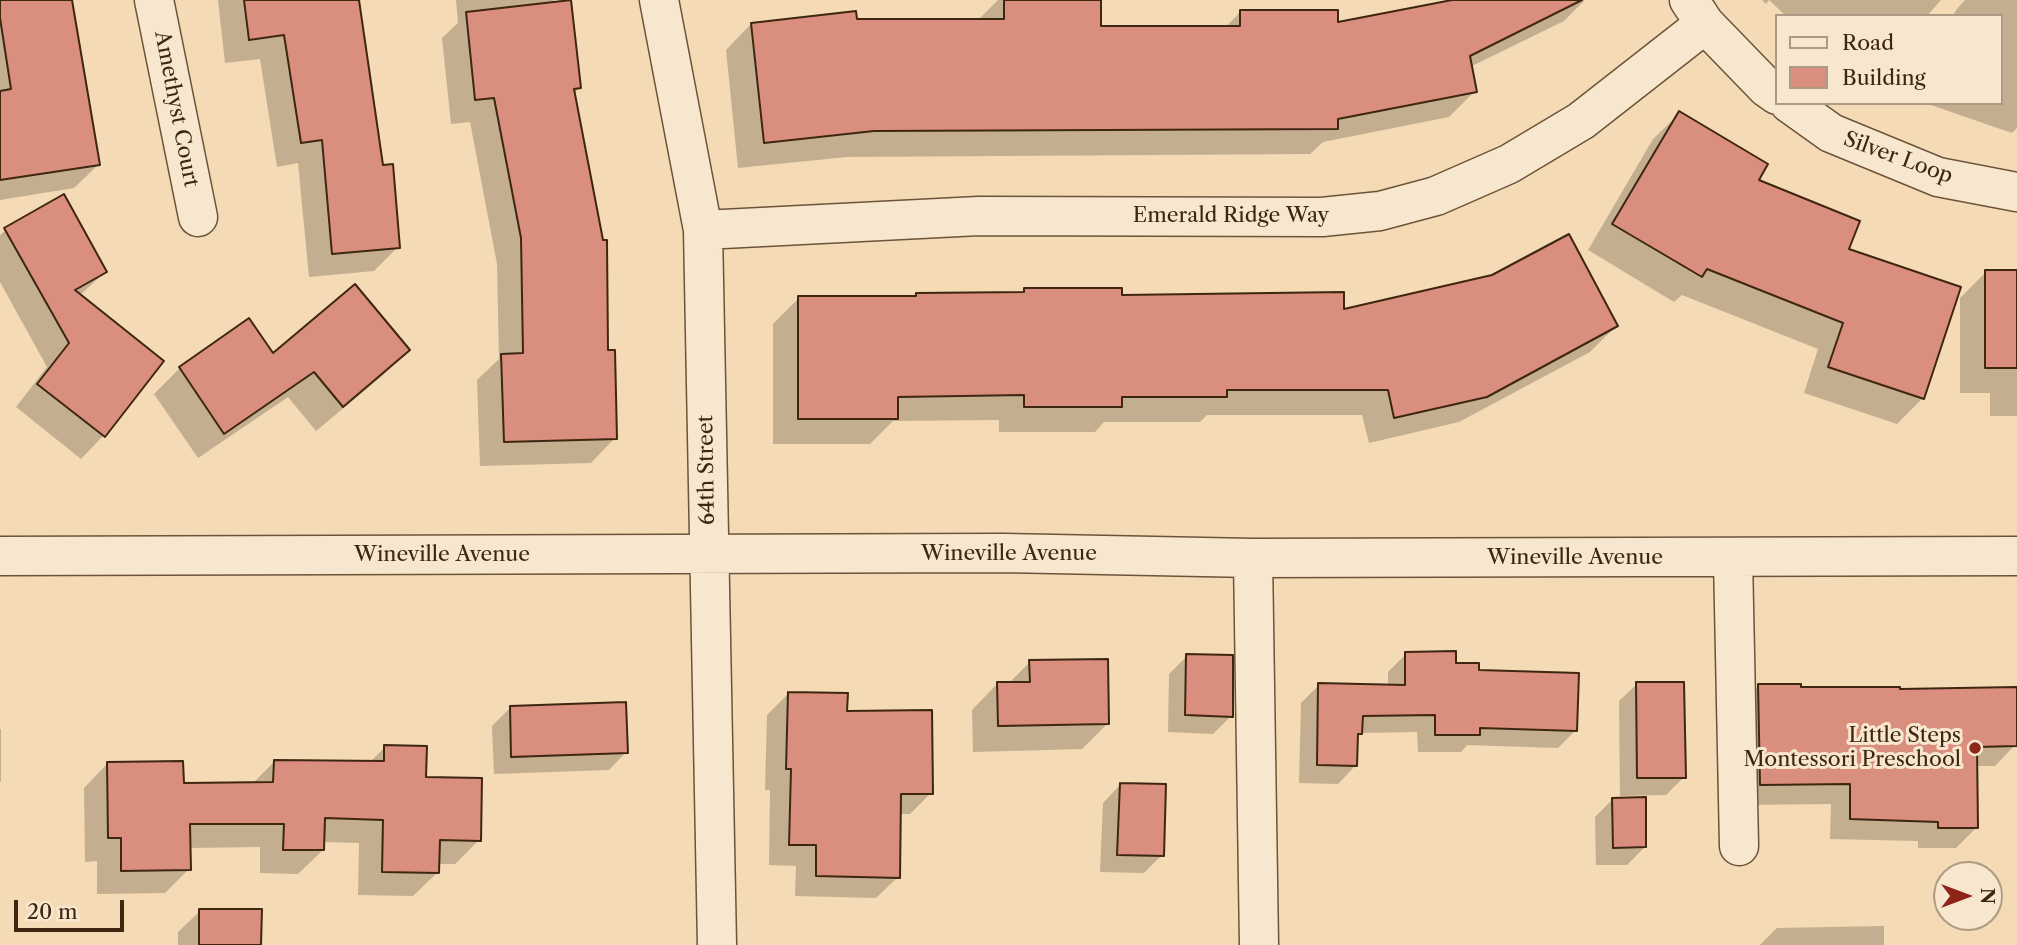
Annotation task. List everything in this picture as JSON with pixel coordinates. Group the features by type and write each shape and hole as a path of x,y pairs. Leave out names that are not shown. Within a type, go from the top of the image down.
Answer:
{"street":[{"name":"Amethyst Court","path":"154,0 198,218"},
{"name":"64th Street","path":"659,0 703,230 717,945"},
{"name":"Emerald Ridge Way","path":"703,230 979,216 1321,218 1380,211 1436,196 1508,164 1581,121 1697,12"},
{"path":"1697,12 1776,95"},
{"name":"Silver Loop","path":"1791,105 1832,133 1938,177 2017,192"},
{"name":"Wineville Avenue","path":"0,556 1003,553 1253,558 2017,556"},
{"path":"1253,558 1259,945"},
{"path":"1733,558 1739,846"}],"building":[{"path":"0,0 72,0 100,165 0,180 0,91 11,89 0,18"},
{"path":"244,0 359,0 383,165 393,164 400,248 332,254 322,140 301,143 284,35 249,40"},
{"path":"571,0 581,88 574,89 603,240 607,240 608,350 615,350 617,439 504,442 501,354 523,353 521,238 494,98 475,100 466,12"},
{"path":"1004,0 1101,0 1101,26 1240,26 1240,10 1338,10 1338,22 1452,0 1582,0 1470,56 1477,92 1338,119 1338,129 874,131 764,143 751,23 856,11 857,19 1004,19"},
{"path":"1679,111 1768,164 1759,180 1860,221 1849,249 1961,287 1924,399 1828,367 1843,323 1707,269 1702,277 1612,224"},
{"path":"64,194 107,272 75,290 164,361 105,437 37,384 69,343 4,228"},
{"path":"1569,234 1618,326 1487,397 1394,418 1388,390 1227,390 1227,397 1122,397 1122,407 1024,407 1024,395 898,397 898,419 798,419 798,296 916,296 916,293 1024,292 1024,288 1122,288 1122,295 1344,292 1344,309 1492,275"},
{"path":"1985,270 2017,270 2017,368 1985,368"},
{"path":"355,284 410,350 343,407 314,372 224,434 179,367 249,318 273,353"},
{"path":"1456,651 1456,663 1479,663 1479,670 1579,673 1577,731 1480,728 1480,735 1435,735 1435,715 1363,716 1362,734 1358,734 1357,766 1317,765 1318,683 1405,685 1405,652"},
{"path":"1186,654 1233,655 1233,717 1185,715"},
{"path":"1108,659 1109,724 998,726 997,682 1030,682 1029,660"},
{"path":"1636,682 1684,682 1686,778 1637,778"},
{"path":"1758,684 1900,689 2017,687 2017,746 1977,747 1978,828 1938,828 1938,822 1850,819 1850,784 1760,785"},
{"path":"788,692 848,693 847,711 932,710 933,794 901,794 900,878 816,876 816,845 789,845 791,769 786,769"},
{"path":"626,702 628,753 511,757 510,706"},
{"path":"384,745 427,746 426,777 482,778 481,841 440,840 439,873 382,872 383,820 325,818 324,850 283,850 284,824 190,824 191,870 121,871 121,838 108,838 107,762 183,761 184,783 273,782 274,760 384,761"},
{"path":"1120,783 1166,784 1164,856 1117,855"},
{"path":"1646,797 1646,847 1613,848 1612,798"},
{"path":"199,909 262,909 261,945 199,945"}],"place":[{"name":"Little Steps Montessori Preschool","path":"1975,748"}]}
